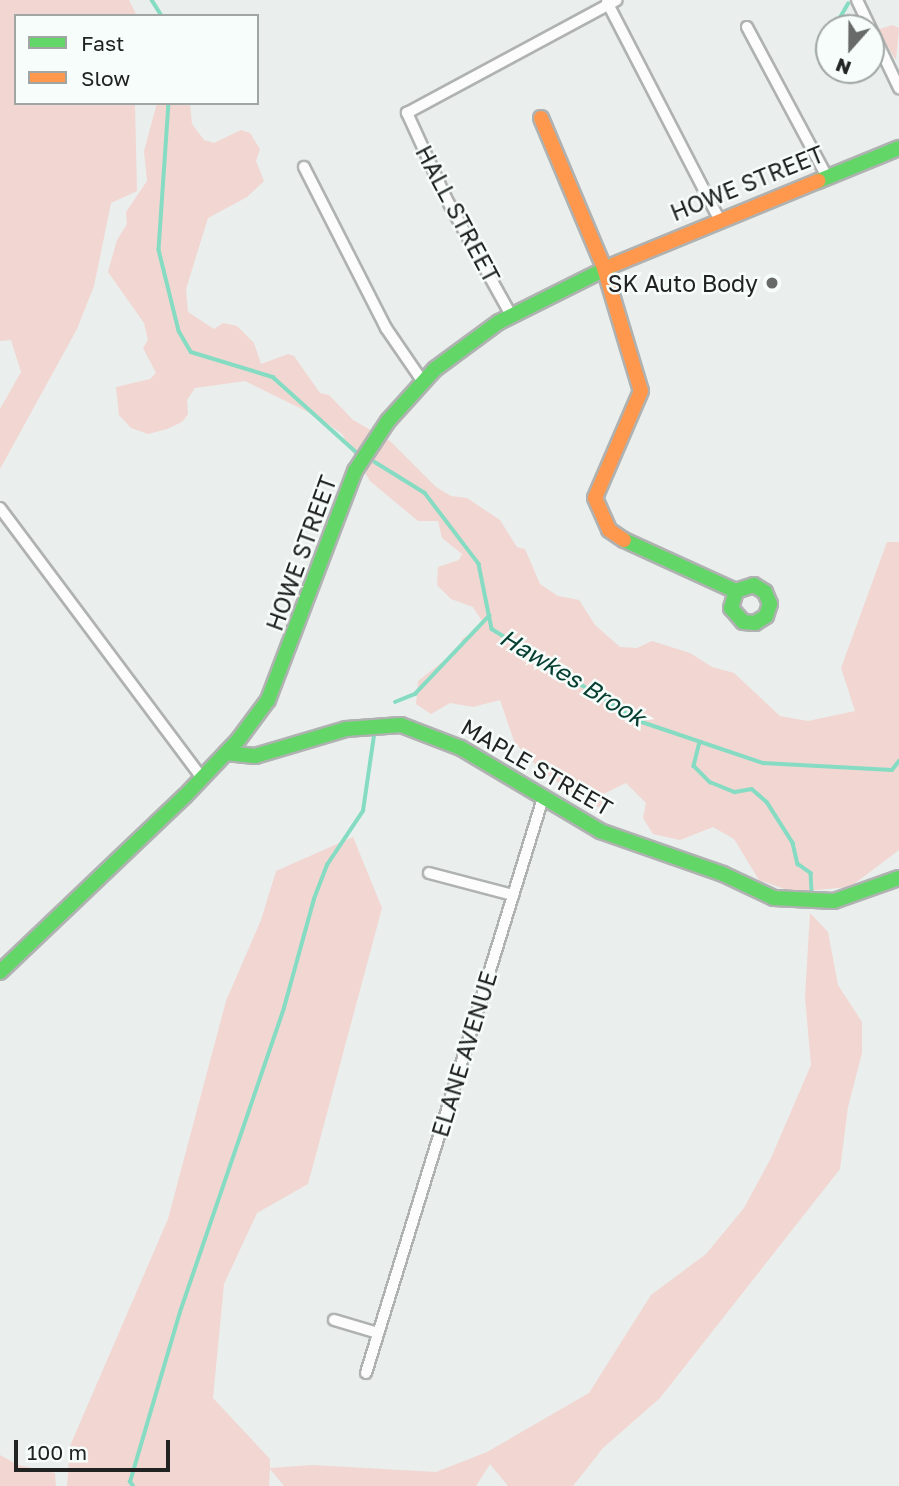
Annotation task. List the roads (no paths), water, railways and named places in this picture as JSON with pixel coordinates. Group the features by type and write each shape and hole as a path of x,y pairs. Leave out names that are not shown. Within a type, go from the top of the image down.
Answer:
{"street":[{"path":"857,0 899,88"},
{"path":"611,2 719,219"},
{"name":"HALL STREET","path":"511,315 446,198 407,113 611,2"},
{"path":"747,27 826,175"},
{"path":"541,118 604,268 641,391 595,498 598,513 609,530 623,540 736,591"},
{"name":"HOWE STREET","path":"0,972 226,754 279,679 355,471 388,421 423,382 511,315 604,268 826,175 899,148"},
{"path":"304,167 386,328 423,382"},
{"path":"0,508 202,778"},
{"name":"MAPLE STREET","path":"226,754 255,756 346,729 401,725 461,748 600,831 723,874 774,898 834,901 899,878"},
{"name":"ELANE AVENUE","path":"366,1373 543,798"},
{"path":"429,873 513,895"},
{"path":"334,1320 378,1333"}],"waterway":[{"name":"Hawkes Brook","path":"152,0 161,14"},
{"path":"842,14 848,4"},
{"name":"Hawkes Brook","path":"169,105 159,250 179,331 191,352 273,377 356,452"},
{"name":"Hawkes Brook","path":"375,462 425,493 479,564 492,629 639,721 763,763 892,770 899,761"},
{"path":"395,702 415,694 489,616"},
{"path":"133,1486 130,1482 180,1312 284,1008 314,899 327,865 363,811 374,736"},
{"path":"700,742 694,766 710,782 735,792 752,789 767,802 793,843 798,864 811,873 812,891"}],"place":[{"name":"SK Auto Body","path":"772,283"}]}
